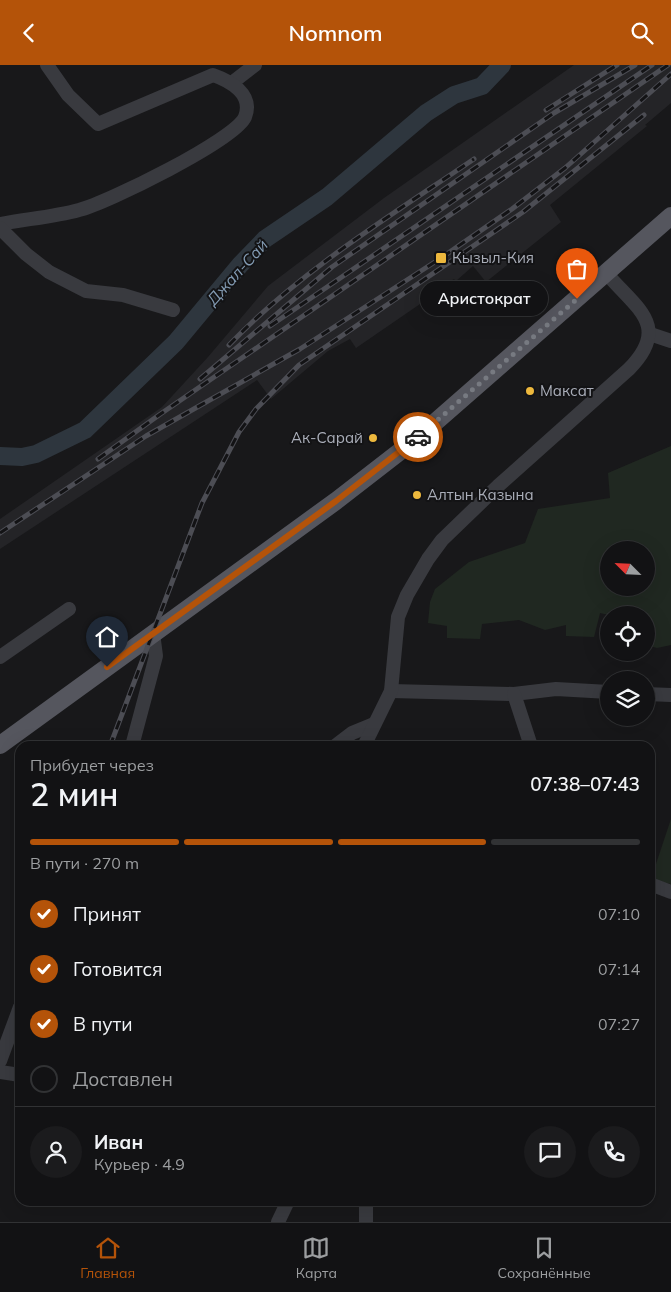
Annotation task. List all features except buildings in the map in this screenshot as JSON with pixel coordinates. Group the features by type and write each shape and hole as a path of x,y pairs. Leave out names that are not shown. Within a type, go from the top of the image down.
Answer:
{"main road":[{"path":"0,745 336,501 408,444 671,217"}],"street":[{"path":"0,224 80,210 186,162 244,119 247,107 242,94 233,82 208,70 98,124 68,95 47,65"},
{"path":"233,82 256,65"},
{"path":"0,227 26,254 49,273 86,291 123,295 173,310"},
{"path":"366,741 391,691 398,617 407,595 428,559 442,540 498,486 629,369 645,350 650,334 647,321 606,274"},
{"path":"650,334 671,341"},
{"path":"0,657 69,609"},
{"path":"133,741 156,656 153,633"},
{"path":"391,691 514,694 556,689 600,691"},
{"path":"514,694 529,741"},
{"path":"655,694 671,695"},
{"path":"342,741 352,733 374,725"},
{"path":"655,886 671,892"},
{"path":"0,1061 15,1020"},
{"path":"0,1072 15,1074"},
{"path":"278,1222 286,1206"},
{"path":"366,1206 366,1222"}],"shaded area":[{"name":"Кызыл-Кия","path":"574,65 671,65 671,103 645,125 647,126 550,205 561,222 486,282 473,266 456,281 454,279 446,284 448,287 441,292 439,291 356,348 350,339 328,351 271,399 257,380 0,549 0,519 162,407 208,357 268,286 384,198"},
{"path":"671,446 671,645 655,647 655,606 600,606 594,637 566,636 566,625 545,630 519,620 482,624 480,639 447,638 447,626 428,623 430,602 435,589 469,562 525,543 538,509 610,498 608,473"},
{"path":"671,819 671,884 655,880 655,867"}],"waterway":[{"name":"Джал-Сай","path":"0,456 22,457 36,454 85,430 176,342 240,265 265,239 327,197 426,113 454,95 482,86 502,65"}],"railway":[{"path":"546,110 617,65"},
{"path":"200,379 332,267 554,113 635,65"},
{"path":"270,326 652,65"},
{"path":"98,459 159,415 668,65"},
{"path":"0,533 146,436 300,349 441,258 512,209 565,168 671,74"},
{"path":"112,741 202,503 239,432 256,409 299,365 523,212 644,115"},
{"path":"229,345 256,318 316,269 378,223 474,159"}],"way so far":[{"path":"418,437 577,299"}],"place":[{"name":"Кызыл-Кия","path":"441,258"},
{"name":"Аристократ","path":"577,299"},
{"name":"Максат","path":"530,391"},
{"name":"Ак-Сарай","path":"373,438"},
{"name":"Алтын Казына","path":"417,495"}],"route":[{"path":"107,667 336,501 418,437"}]}
